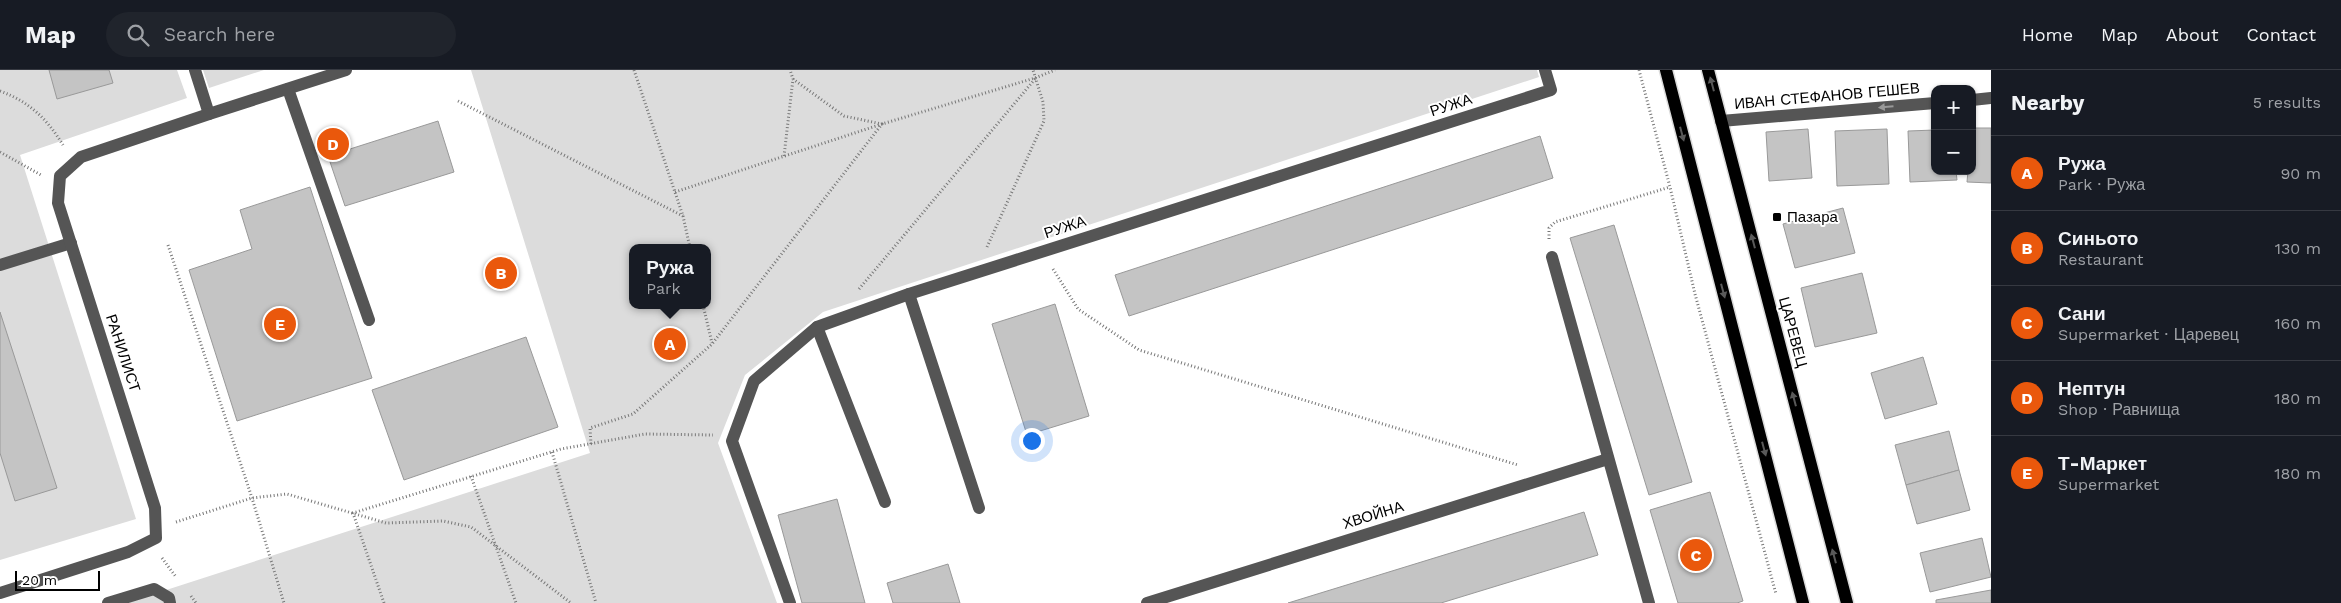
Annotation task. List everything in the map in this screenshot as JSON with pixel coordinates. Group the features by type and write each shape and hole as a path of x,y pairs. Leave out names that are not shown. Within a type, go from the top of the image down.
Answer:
{"main road":[{"path":"1666,70 1803,603"},
{"name":"ЦАРЕВЕЦ","path":"1708,70 1847,603"}],"street":[{"path":"196,70 209,114"},
{"path":"59,184 60,176 81,157 346,70"},
{"name":"РУЖА","path":"734,436 754,381 817,327 909,294 1551,90 1545,70"},
{"path":"288,89 369,320"},
{"path":"1976,100 1991,98"},
{"name":"ИВАН СТЕФАНОВ ГЕШЕВ","path":"1722,121 1931,103"},
{"name":"РАНИЛИСТ","path":"59,184 58,203 155,508 156,538 149,541"},
{"path":"0,265 71,243"},
{"path":"1552,257 1649,603"},
{"path":"909,294 979,508"},
{"path":"817,327 885,502"},
{"path":"734,436 732,440 790,603"},
{"name":"ХВОЙНА","path":"1147,603 1608,459"},
{"path":"0,593 128,552 149,541"},
{"path":"108,603 154,589 169,598 170,603"}],"path":[{"path":"634,70 683,216 689,244"},
{"path":"784,156 793,79 790,70"},
{"path":"975,273 1044,121 1043,102 1033,70"},
{"path":"675,192 882,124 1036,78 1055,70"},
{"path":"1639,70 1670,187 1695,294 1776,594"},
{"path":"856,291 1036,78"},
{"path":"793,79 844,116 882,124"},
{"path":"0,91 32,108 50,123 74,163"},
{"path":"458,101 683,216"},
{"path":"591,444 590,428 632,414 712,344 882,124"},
{"path":"0,152 59,184"},
{"path":"1552,257 1548,238 1549,228 1555,222 1670,187"},
{"path":"168,246 252,498 284,603"},
{"path":"1041,252 1078,309 1139,350 1554,476"},
{"path":"704,309 712,344"},
{"path":"353,513 552,452 591,444 645,434 734,436"},
{"path":"552,452 596,603"},
{"path":"472,476 516,603"},
{"path":"155,528 252,498 287,494 386,523 443,521 471,527 571,603"},
{"path":"353,513 384,603"},
{"path":"149,541 181,583"},
{"path":"187,590 196,603"}],"shaded area":[{"path":"0,70 177,70 187,98 20,155 136,519 0,560"},
{"path":"203,70 264,70 209,88"},
{"path":"471,70 1537,70 1539,77 823,312 745,375 718,443 777,603 126,603 590,453"}],"building":[{"path":"49,70 109,70 113,83 57,99"},
{"path":"438,121 454,172 345,206 328,156"},
{"path":"1976,128 1991,128 1991,183 1967,182 1968,175 1976,175"},
{"path":"1808,129 1812,178 1769,181 1766,132"},
{"path":"1887,129 1889,184 1837,186 1835,131"},
{"path":"1931,130 1931,175 1956,175 1957,180 1910,182 1908,131"},
{"path":"1540,136 1553,178 1129,316 1115,275"},
{"path":"310,187 372,378 237,421 189,270 252,249 240,210"},
{"path":"1843,208 1855,253 1795,268 1783,224"},
{"path":"1614,225 1692,482 1649,495 1570,238"},
{"path":"1862,273 1877,333 1815,347 1801,288"},
{"path":"1055,304 1089,416 1027,435 992,324"},
{"path":"0,312 57,488 15,501 0,453"},
{"path":"526,337 558,427 404,480 372,390"},
{"path":"1923,357 1937,404 1885,419 1871,373"},
{"path":"1949,431 1959,470 1906,485 1895,445"},
{"path":"1959,470 1970,510 1917,524 1906,485"},
{"path":"1710,492 1743,601 1737,603 1678,603 1650,510"},
{"path":"837,499 865,603 802,603 778,515"},
{"path":"1584,512 1598,555 1441,603 1288,603"},
{"path":"1982,538 1991,577 1930,592 1920,553"},
{"path":"948,564 960,603 893,603 887,583"},
{"path":"1991,590 1991,603 1936,603 1936,600"}],"place":[{"name":"Нептун","path":"333,144"},
{"name":"Пазара","path":"1777,217"},
{"name":"Синьото","path":"501,273"},
{"name":"Т-Маркет","path":"280,324"},
{"name":"Ружа","path":"670,344"},
{"name":"Сани","path":"1696,555"}]}
